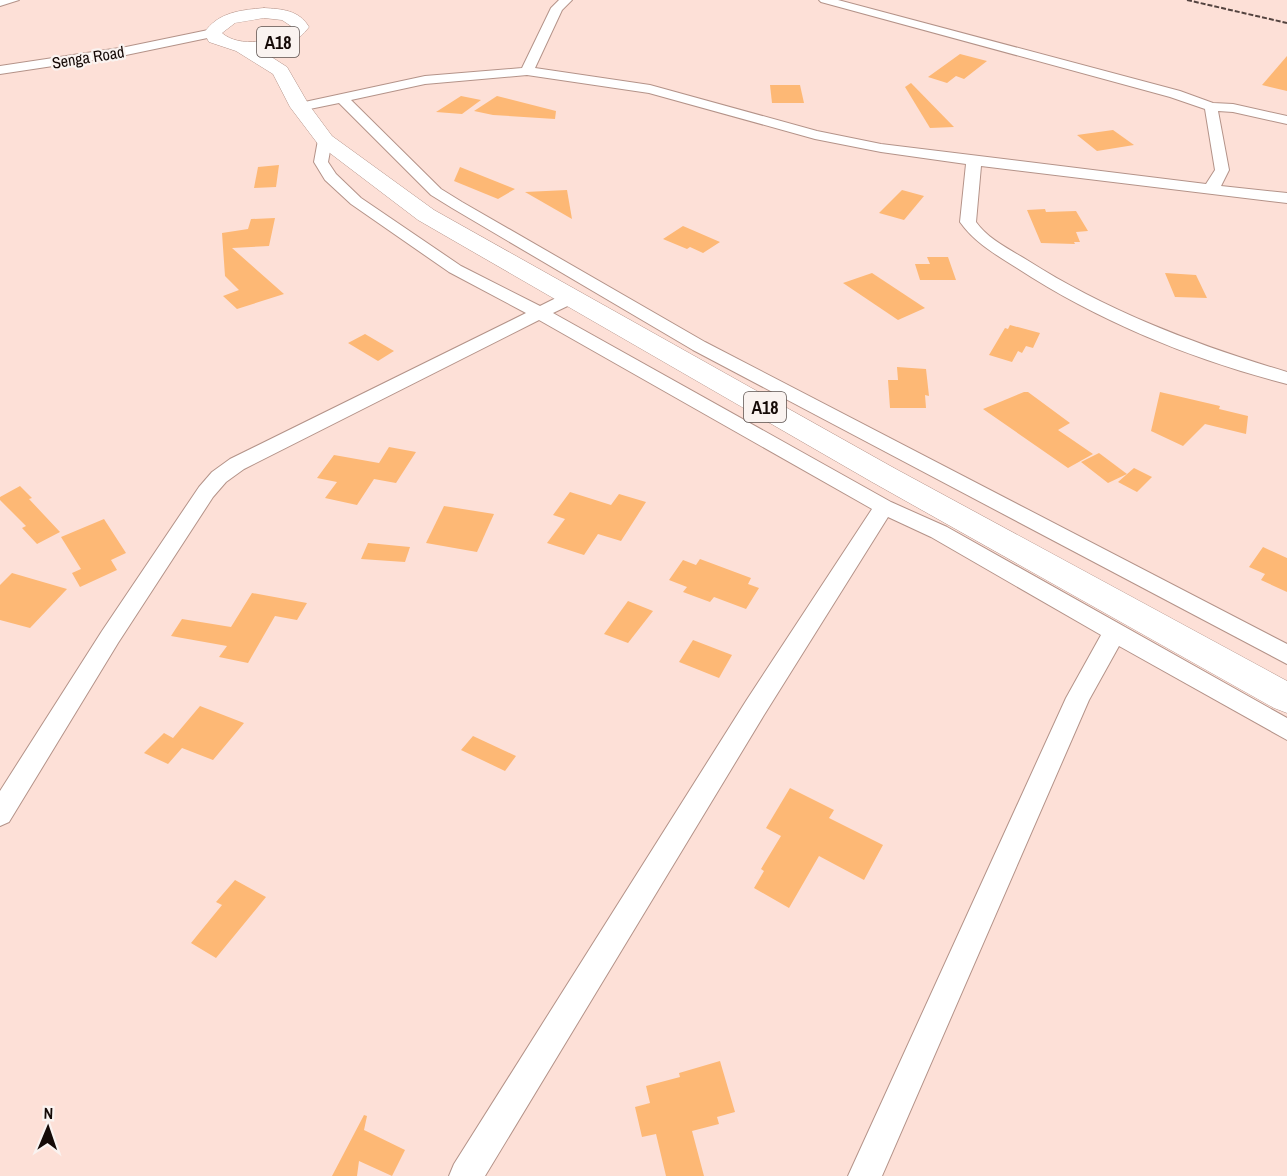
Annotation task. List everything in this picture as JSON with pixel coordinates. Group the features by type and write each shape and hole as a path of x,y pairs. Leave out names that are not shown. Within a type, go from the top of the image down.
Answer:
{"highway":[{"path":"219,33 232,9 232,0"},
{"name":"A18","path":"240,46 265,45 286,39 296,33 300,27 298,21 259,7 219,33 280,71 300,107 325,140 426,215 883,475 1287,698"},
{"name":"A18","path":"280,71 286,39"}],"street":[{"path":"0,3 13,0"},
{"path":"527,70 557,8 566,0"},
{"path":"825,0 1175,94 1211,107 1233,108 1287,120"},
{"name":"Senga Road","path":"0,70 176,43 219,33"},
{"path":"300,107 425,80 527,70 650,89 815,135 974,161 1287,198"},
{"path":"342,98 436,192 457,205 699,346 1287,655"},
{"path":"1210,189 1221,177 1222,170 1211,107"},
{"path":"325,140 321,156 323,168 356,201 455,269 541,314 884,507 939,532 1287,729"},
{"path":"974,161 968,222 985,241 1068,292 1108,312 1228,360 1287,378"},
{"path":"0,814 110,637 206,492 219,477 237,464 572,297"},
{"path":"466,1176 755,708 884,507"},
{"path":"865,1176 1078,698 1114,633"}],"building":[{"path":"960,54 987,61 964,79 956,76 947,83 928,77"},
{"path":"1287,56 1287,91 1262,85"},
{"path":"911,83 954,127 930,128 905,87"},
{"path":"770,85 800,85 804,103 772,103"},
{"path":"461,96 481,100 462,114 436,112"},
{"path":"497,96 556,111 555,119 493,115 474,111"},
{"path":"1113,130 1134,145 1097,151 1077,135"},
{"path":"279,165 276,187 254,188 258,167"},
{"path":"460,167 515,189 498,199 454,181"},
{"path":"567,190 572,219 525,192"},
{"path":"902,190 924,196 904,220 879,213"},
{"path":"1045,209 1046,212 1076,211 1088,231 1076,232 1080,242 1074,242 1075,244 1041,243 1027,210"},
{"path":"275,218 269,246 232,248 284,294 237,309 223,296 239,290 225,276 222,233 248,229 251,219"},
{"path":"683,226 720,242 703,253 663,239"},
{"path":"927,257 948,257 956,280 920,280 915,264 930,264"},
{"path":"872,273 925,308 898,320 843,283"},
{"path":"1165,273 1196,275 1207,298 1175,297"},
{"path":"1010,325 1040,333 1033,348 1026,346 1022,353 1018,351 1012,362 989,355 1005,328 1008,329"},
{"path":"365,334 394,351 378,361 348,343"},
{"path":"897,367 926,369 929,396 925,395 926,408 890,408 888,380 898,380"},
{"path":"1028,392 1070,423 1058,430 1093,454 1068,468 983,409"},
{"path":"1160,392 1220,406 1219,409 1248,416 1246,434 1205,424 1183,446 1151,431"},
{"path":"389,447 416,452 396,483 374,479 357,505 325,498 337,482 317,478 334,455 379,463"},
{"path":"1099,453 1127,474 1108,483 1081,462"},
{"path":"1134,468 1152,477 1137,492 1118,482"},
{"path":"20,486 60,532 37,544 22,528 26,526 0,500 0,497"},
{"path":"570,492 611,505 619,494 646,502 621,541 598,534 584,555 547,543 565,519 553,515"},
{"path":"444,506 494,514 477,552 426,543"},
{"path":"104,519 126,553 111,560 117,570 80,587 72,573 81,569 61,537"},
{"path":"368,543 410,547 405,562 361,559"},
{"path":"1263,547 1287,558 1287,592 1261,580 1265,574 1249,567"},
{"path":"700,559 751,578 748,584 759,588 746,609 714,597 710,602 683,592 687,587 669,580 683,560 696,565"},
{"path":"12,573 67,589 30,628 0,620 0,585"},
{"path":"252,593 307,603 297,620 275,616 248,663 219,657 227,646 171,636 182,619 231,627"},
{"path":"628,601 653,611 628,643 604,634"},
{"path":"693,640 732,655 719,678 679,662"},
{"path":"200,706 244,723 213,760 182,748 168,764 144,753 164,733 173,738"},
{"path":"473,736 516,756 505,771 461,750"},
{"path":"790,788 834,810 829,818 883,845 864,880 819,856 789,908 754,888 764,871 761,869 781,836 766,828"},
{"path":"235,880 266,897 216,958 191,943 222,905 216,902"},
{"path":"720,1061 735,1112 717,1117 719,1124 692,1131 704,1176 666,1176 656,1134 642,1137 635,1107 650,1103 646,1086 680,1077 679,1073"},
{"path":"364,1115 367,1116 364,1130 405,1150 392,1176 359,1161 357,1176 332,1176"}],"railway":[{"path":"1187,0 1287,23"}]}
